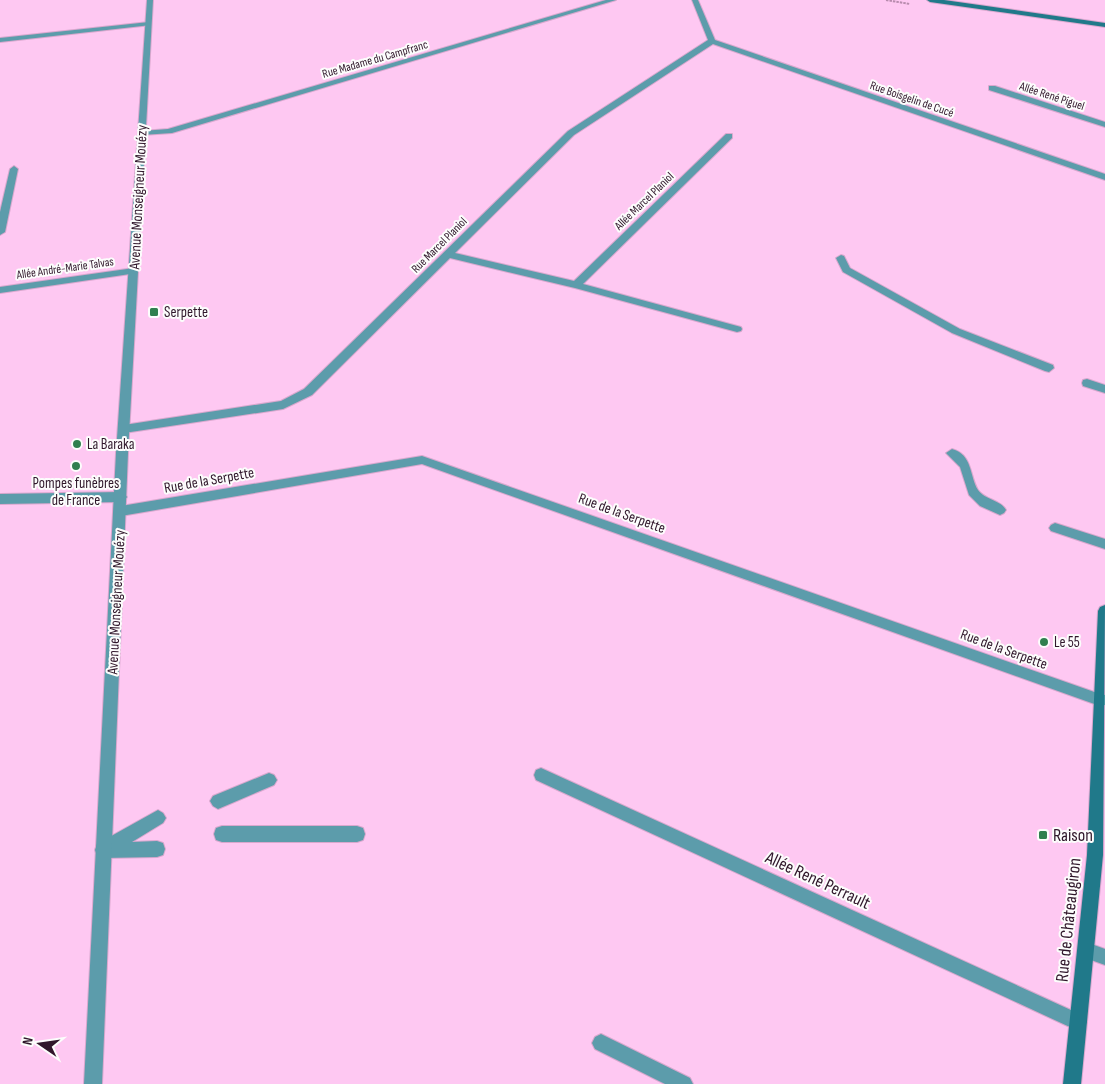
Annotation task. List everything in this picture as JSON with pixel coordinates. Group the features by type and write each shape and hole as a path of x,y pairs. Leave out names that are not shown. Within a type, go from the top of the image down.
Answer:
{"main road":[{"path":"930,0 950,1 1105,24"},
{"name":"Rue de Châteaugiron","path":"1072,1084 1095,855 1105,611"}],"street":[{"name":"Avenue Monseigneur Mouézy","path":"93,1084 124,429 150,0"},
{"name":"Rue Madame du Campfranc","path":"142,133 169,131 613,0"},
{"path":"695,0 712,41"},
{"path":"0,40 148,24"},
{"name":"Rue Boisgelin de Cucé","path":"712,41 1105,177"},
{"name":"Rue Marcel Planiol","path":"124,429 283,405 308,392 571,133 712,41"},
{"name":"Allée René Piguel","path":"992,88 1105,125"},
{"name":"Allée Marcel Planiol","path":"576,285 729,136"},
{"path":"0,232 14,170"},
{"path":"447,254 576,285 737,329"},
{"path":"841,258 846,270 956,331 1049,368"},
{"name":"Allée André-Marie Talvas","path":"0,290 134,271"},
{"path":"1087,383 1105,389"},
{"path":"952,454 965,465 973,492 984,502 1000,510"},
{"name":"Rue de la Serpette","path":"0,499 121,504 422,460 1100,700"},
{"path":"1054,528 1105,544"},
{"name":"Allée René Perrault","path":"541,776 1078,1022"},
{"path":"218,801 269,780"},
{"path":"103,850 158,818"},
{"path":"222,834 357,834"},
{"path":"103,850 157,849"},
{"path":"1086,950 1105,957"},
{"path":"601,1043 684,1084"}],"place":[{"name":"Serpette","path":"154,312"},
{"name":"La Baraka","path":"77,444"},
{"name":"Pompes funèbres de France","path":"76,466"},
{"name":"Le 55","path":"1044,642"},
{"name":"Raison","path":"1043,835"}]}
